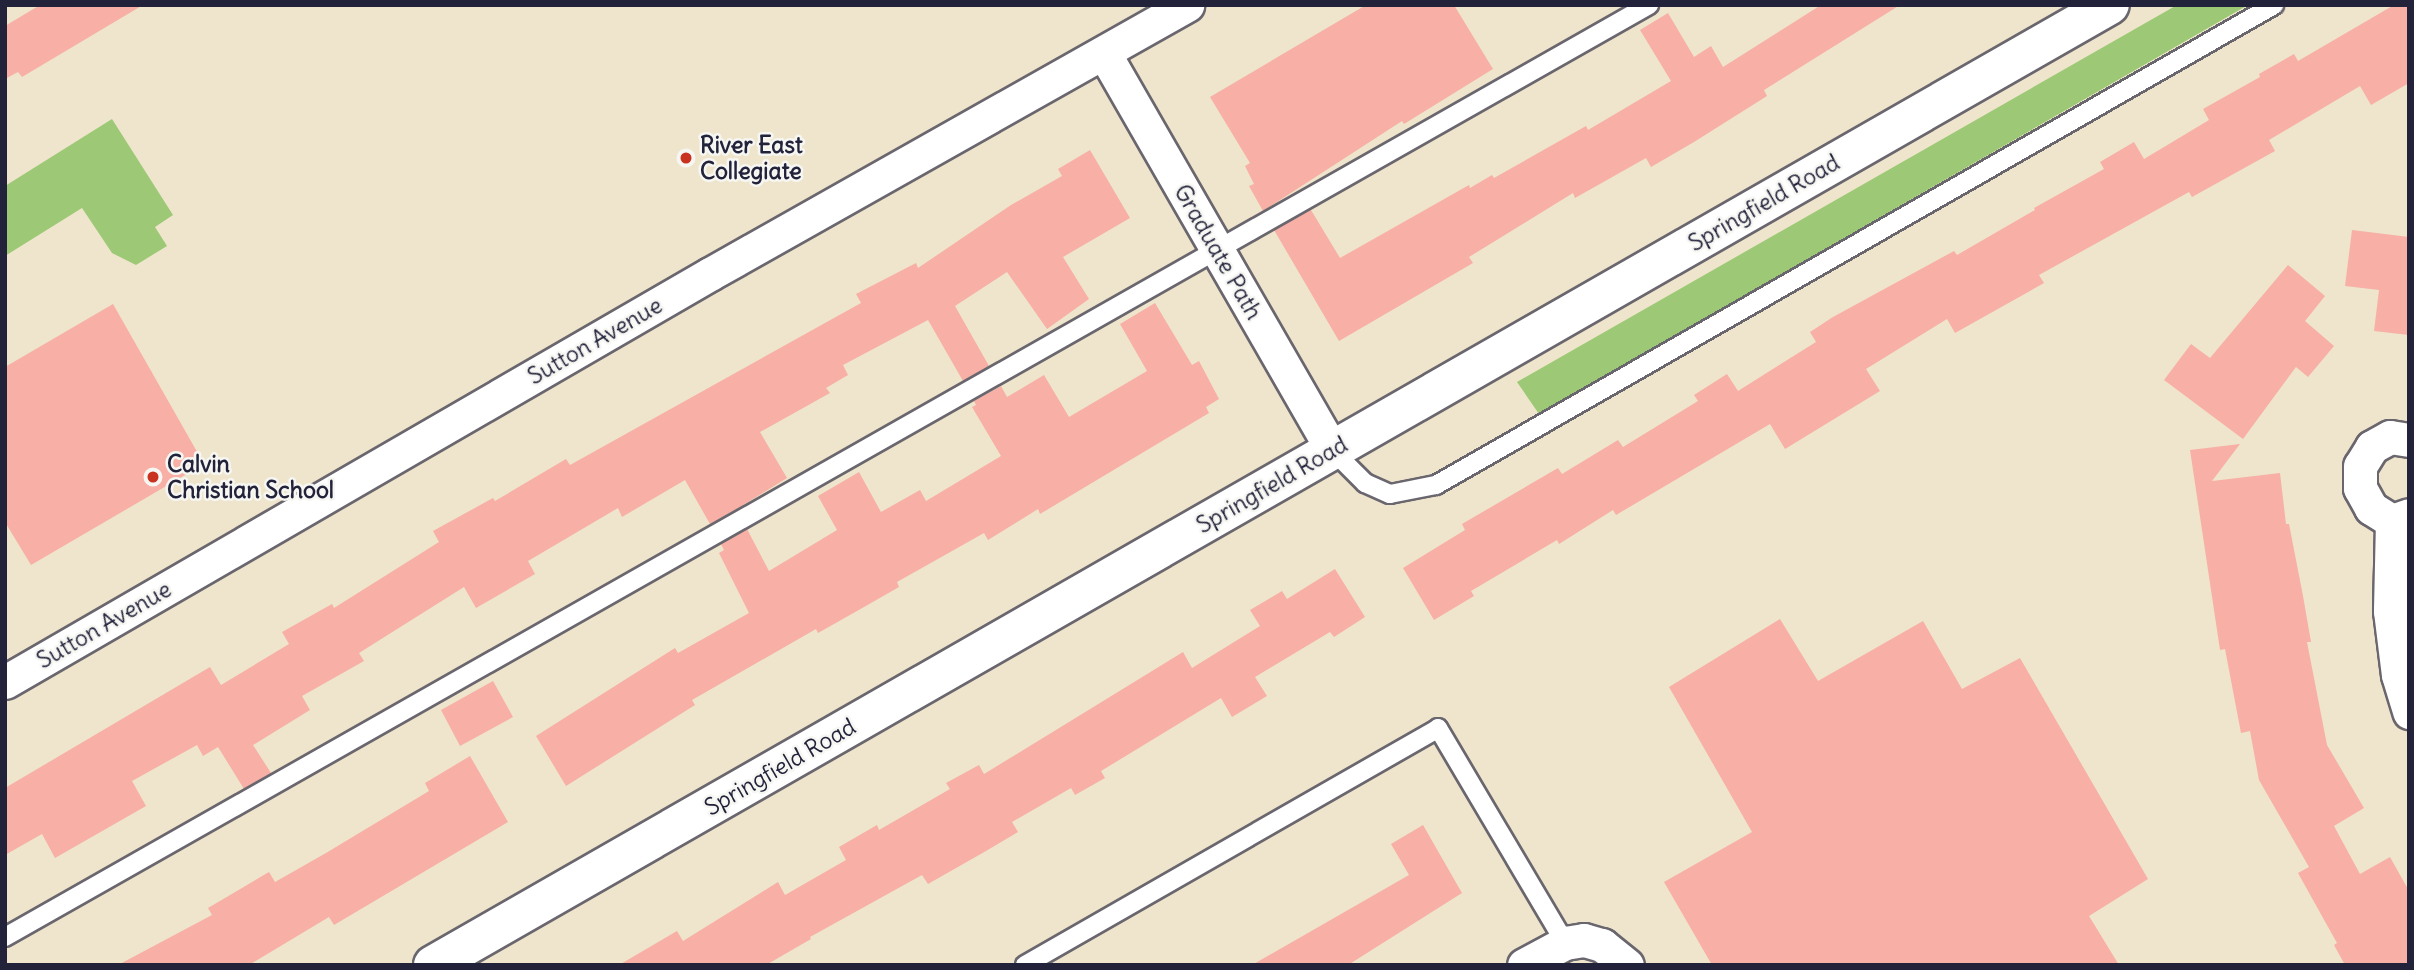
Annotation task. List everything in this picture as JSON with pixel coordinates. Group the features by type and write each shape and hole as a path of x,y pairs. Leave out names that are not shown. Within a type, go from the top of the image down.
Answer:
{"street":[{"name":"Sutton Avenue","path":"5,682 710,274 1188,5"},
{"name":"Springfield Road","path":"433,965 2110,5"},
{"name":"Graduate Path","path":"1104,53 1332,450"},
{"path":"2409,440 2390,437 2372,447 2360,466 2360,488 2371,508 2401,518 2390,611 2398,675 2409,712"},
{"path":"1524,965 1565,943 1584,940 1602,945 1627,965"}],"lane":[{"path":"5,937 1218,252 1649,5"},
{"path":"1332,450 1365,483 1390,494 1436,485 2274,5"},
{"path":"1025,965 1438,728 1565,943"}],"green space":[{"path":"2177,5 2248,5 1539,414 1517,382"},
{"path":"112,119 173,215 155,227 167,246 136,265 112,253 82,208 5,256 5,186"}],"building":[{"path":"40,5 143,5 22,77 18,72 5,79 5,26"},
{"path":"1366,5 1454,5 1493,69 1404,124 1402,121 1263,211 1249,186 1254,184 1245,166 1250,163 1210,97"},
{"path":"1821,5 1900,5 1764,90 1767,96 1694,142 1651,167 1646,158 1575,198 1573,193 1469,257 1473,263 1339,341 1274,230 1311,210 1340,258 1469,185 1470,188 1492,175 1494,178 1586,126 1588,130 1671,81 1640,30 1668,13 1694,57 1711,46 1723,67"},
{"path":"2394,5 2409,5 2409,83 2371,105 2360,86 2269,140 2275,151 2192,197 2189,192 2039,275 2044,283 1955,333 1947,319 1866,369 1880,391 1785,449 1770,424 1616,515 1613,510 1559,544 1557,540 1471,591 1474,596 1434,620 1403,568 1465,530 1462,524 1558,468 1562,474 1618,440 1623,447 1698,401 1694,395 1727,374 1738,391 1816,342 1810,332 1833,317 1954,251 1957,255 2035,210 2034,208 2104,169 2100,162 2134,142 2144,159 2209,120 2203,109 2260,77 2259,74 2294,54 2298,61"},
{"path":"1090,150 1130,218 1063,257 1089,299 1047,329 1007,272 955,306 989,366 963,381 928,320 843,365 848,375 826,388 830,393 760,432 787,478 740,507 710,524 685,480 622,517 618,508 528,561 535,574 476,608 464,587 359,653 364,661 302,696 310,710 253,745 271,773 244,789 218,747 203,756 197,745 132,781 146,806 55,858 42,834 5,855 5,788 210,667 221,685 289,644 282,632 332,604 334,608 439,542 433,531 493,498 495,501 566,459 570,465 861,303 856,294 916,263 918,268 1011,205 1062,176 1058,169"},
{"path":"2352,230 2409,237 2409,335 2374,331 2379,290 2345,286"},
{"path":"2288,265 2325,296 2305,321 2334,346 2308,377 2296,367 2243,439 2164,380 2191,344 2210,358"},
{"path":"1155,303 1192,365 1199,361 1219,399 1206,407 1209,413 1040,514 1038,509 988,540 984,533 897,582 899,587 818,633 816,629 692,700 695,705 566,786 536,736 675,648 678,653 749,613 719,553 724,550 721,544 747,529 769,571 837,530 818,496 859,472 881,512 920,490 926,501 1001,456 972,407 976,405 974,401 1001,386 1007,397 1044,375 1069,417 1147,371 1120,324"},
{"path":"113,304 204,464 31,565 5,522 5,367"},
{"path":"2240,444 2212,481 2280,473 2286,524 2289,524 2303,596 2311,642 2307,642 2327,745 2364,808 2334,826 2360,874 2390,857 2409,891 2409,965 2345,965 2334,945 2337,943 2298,873 2309,867 2259,780 2250,731 2241,733 2225,649 2220,650 2190,450"},
{"path":"1335,569 1365,617 1334,637 1330,632 1255,677 1267,696 1232,717 1221,698 1101,771 1105,778 1075,795 1071,788 1012,822 1018,832 986,851 928,884 922,875 810,937 811,939 766,965 619,965 677,931 683,941 778,882 785,895 846,860 839,847 877,825 879,830 950,789 946,783 979,765 984,774 1183,652 1192,668 1260,626 1250,610 1282,591 1287,599"},
{"path":"1780,619 1818,681 1923,621 1962,689 2020,658 2148,879 2089,916 2119,965 1712,965 1664,882 1752,832 1669,687"},
{"path":"493,681 513,717 460,746 441,710"},
{"path":"470,756 508,822 334,925 329,917 249,965 118,965 212,915 208,908 269,872 275,882 326,853 429,791 425,783"},
{"path":"1423,825 1462,893 1348,965 1252,965 1409,875 1391,844"}],"place":[{"name":"River East Collegiate","path":"686,158"},
{"name":"Calvin Christian School","path":"153,477"}]}
